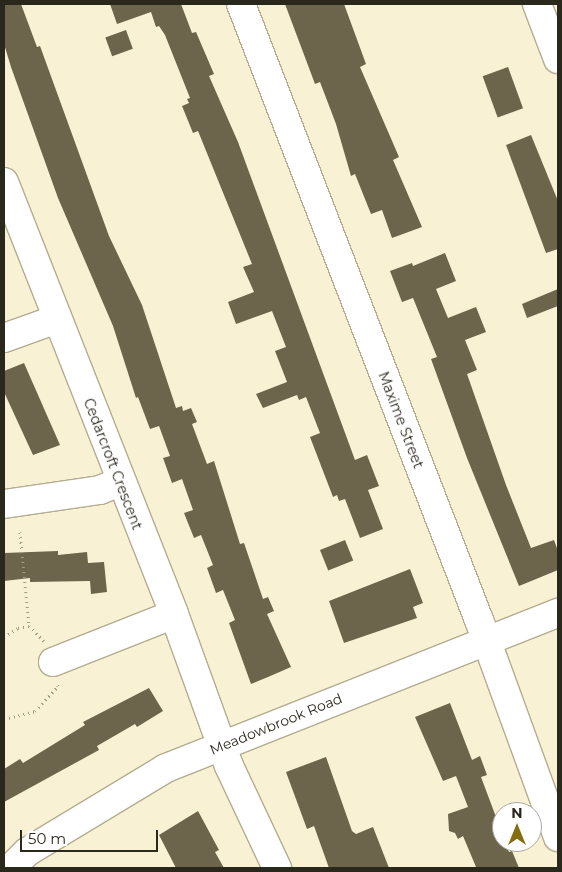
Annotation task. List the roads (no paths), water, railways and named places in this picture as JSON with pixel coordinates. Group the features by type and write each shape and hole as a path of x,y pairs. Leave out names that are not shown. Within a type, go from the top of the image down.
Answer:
{"street":[{"name":"Maxime Street","path":"240,4 486,641 558,837"},
{"path":"537,4 558,59"},
{"name":"Cedarcroft Crescent","path":"4,182 119,482 174,614 222,745 277,868"},
{"path":"4,338 57,319"},
{"path":"4,504 100,490 119,482"},
{"name":"Meadowbrook Road","path":"11,868 27,852 166,768 558,613"},
{"path":"53,662 174,614"}]}
